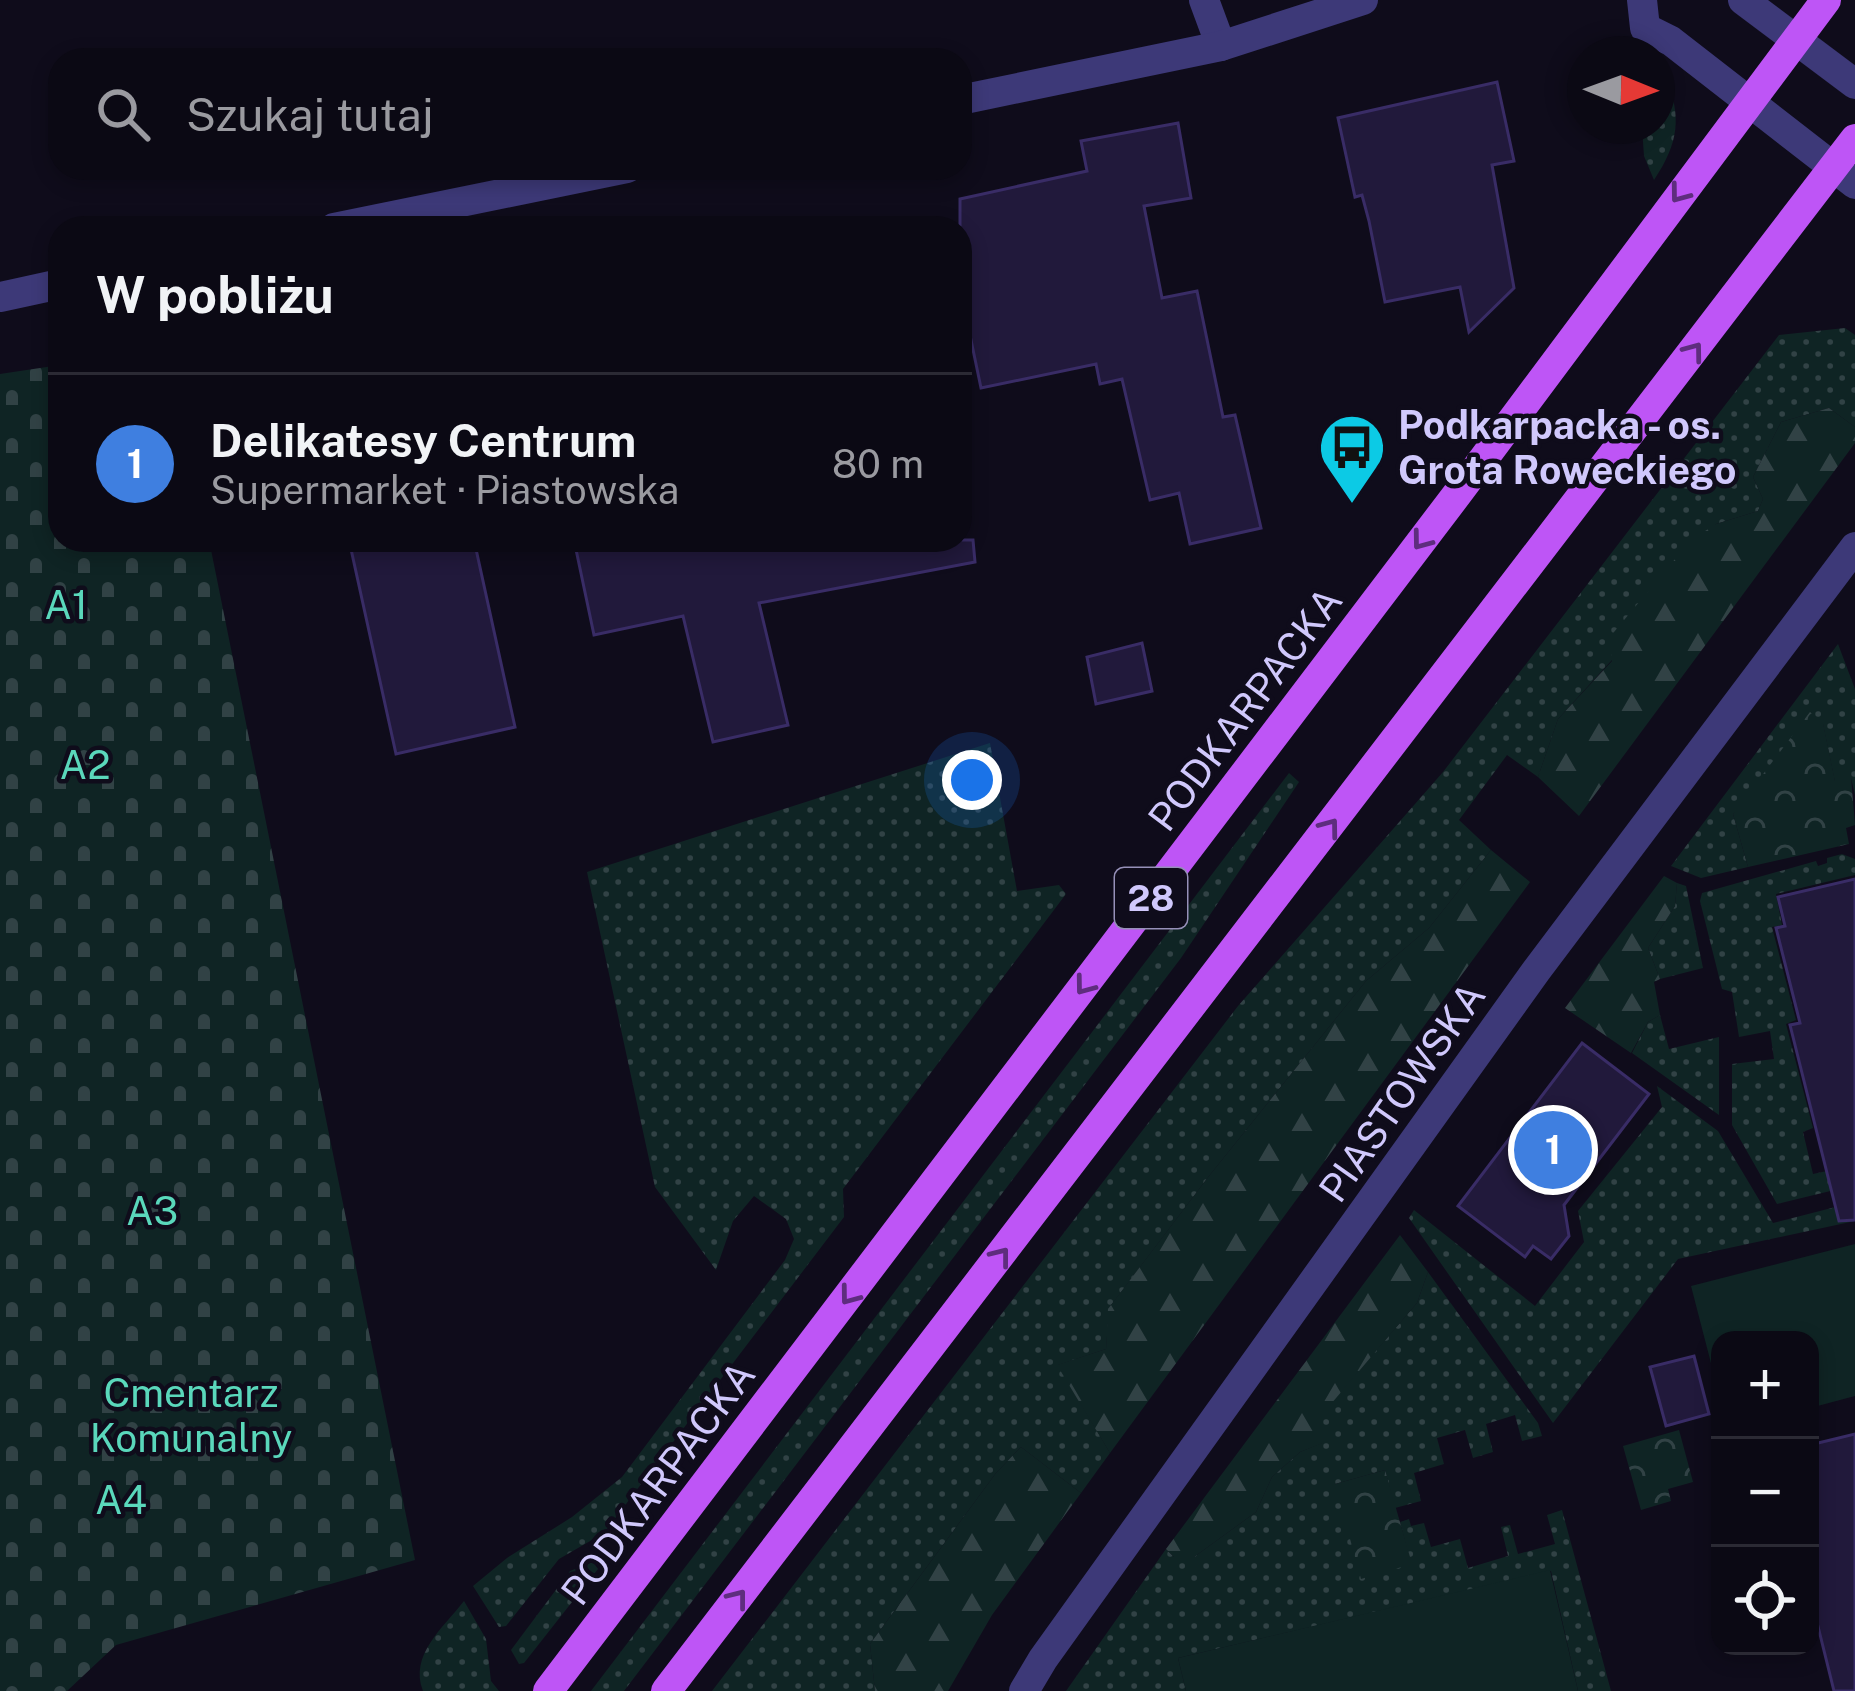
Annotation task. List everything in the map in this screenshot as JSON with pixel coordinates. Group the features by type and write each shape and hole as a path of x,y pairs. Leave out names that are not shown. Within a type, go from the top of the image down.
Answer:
{"main road":[{"name":"PODKARPACKA","path":"548,1691 1461,489 1826,0"},
{"name":"28","path":"666,1691 1844,176 1855,139"}],"street":[{"path":"1204,0 1221,46"},
{"path":"972,98 1221,46 1363,0"},
{"path":"1642,0 1645,28 1671,41 1844,176"},
{"path":"1743,0 1855,84"},
{"path":"393,216 568,180"},
{"path":"0,297 48,287"},
{"name":"PIASTOWSKA","path":"1024,1691 1550,952 1855,547"}],"green space":[{"path":"1643,144 1672,144 1654,180"},
{"path":"1845,328 1855,335 1855,427 1829,408 1781,422 1753,477 1763,499 1758,511 1716,524 1612,660 1558,719 1538,777 1507,755 1459,820 1491,850 1429,928 1366,981 1209,1176 1109,1308 1106,1349 1058,1365 1110,1453 1081,1493 1021,1447 996,1473 870,1644 875,1691 712,1691 1238,1006 1443,772 1779,335"},
{"name":"Cmentarz Komunalny","path":"48,367 48,552 211,552 415,1560 116,1645 67,1691 0,1691 0,374"},
{"path":"1829,408 1855,427 1855,443 1579,816 1538,777 1558,719 1612,661 1609,638 1691,540 1716,524 1758,511 1763,499 1753,477 1781,422"},
{"path":"1838,644 1855,689 1855,795 1851,778 1835,782 1823,724 1733,814 1748,867 1701,878 1671,866"},
{"path":"1810,712 1823,723 1835,781 1851,777 1855,825 1846,828 1849,844 1748,867 1733,814"},
{"path":"990,743 1017,891 1059,885 1066,894 843,1189 844,1217 604,1533 559,1559 506,1626 499,1627 473,1586 622,1477 785,1260 794,1239 786,1219 754,1196 733,1221 716,1270 655,1187 587,872"},
{"path":"1289,773 1299,782 1181,958 624,1691 591,1691"},
{"path":"1491,850 1530,882 1110,1453 1057,1365 1106,1349 1108,1309 1209,1176 1366,981 1429,928"},
{"path":"1842,854 1855,859 1855,875 1776,894 1782,925 1772,927 1796,1020 1786,1024 1813,1128 1803,1132 1813,1174 1855,1165 1855,1185 1777,1204 1732,1125 1732,1064 1774,1059 1770,1031 1739,1037 1732,992 1722,989 1700,901 1702,893 1816,861 1818,866"},
{"path":"1664,876 1677,883 1675,906 1648,948 1660,979 1654,982 1660,1015 1648,1022 1631,1053 1565,1008"},
{"path":"1677,883 1686,886 1703,968 1660,979 1648,948 1675,906"},
{"path":"1660,1015 1669,1049 1719,1037 1719,1115 1632,1053 1648,1022"},
{"path":"1657,1086 1718,1131 1773,1223 1855,1202 1855,1221 1678,1259 1553,1423 1409,1218 1414,1210 1535,1306 1584,1242 1578,1211 1662,1107"},
{"path":"1400,1235 1428,1272 1417,1303 1319,1418 1323,1443 1300,1452 1272,1477 1256,1512 1194,1557 1174,1557 1166,1549"},
{"path":"1855,1244 1855,1396 1819,1406 1819,1331 1711,1331 1711,1363 1691,1286"},
{"path":"1428,1272 1538,1423 1542,1436 1522,1441 1515,1415 1486,1424 1493,1452 1473,1458 1465,1430 1437,1438 1444,1464 1414,1473 1421,1501 1395,1508 1385,1470 1335,1484 1411,1564 1400,1522 1424,1523 1431,1547 1460,1539 1468,1568 1508,1556 1501,1527 1510,1525 1518,1554 1555,1544 1547,1515 1562,1510 1611,1691 1578,1691 1551,1571 1178,1658 1186,1691 1066,1691 1166,1549 1174,1557 1194,1557 1256,1512 1272,1477 1300,1452 1322,1443 1318,1418 1417,1303"},
{"path":"1679,1430 1693,1482 1668,1489 1671,1501 1641,1510 1623,1446"},
{"path":"1021,1447 1081,1493 992,1615 948,1691 875,1691 870,1644 996,1473"},
{"path":"1385,1470 1412,1564 1361,1579 1335,1484"},
{"path":"593,1562 598,1569 519,1664 511,1650 570,1571"},
{"path":"1550,1570 1578,1691 1186,1691 1178,1658"},
{"path":"464,1601 486,1639 491,1681 499,1691 423,1691 424,1654"}],"building":[{"path":"1497,82 1514,161 1492,165 1514,288 1469,332 1460,287 1385,302 1369,221 1362,195 1355,197 1338,118"},
{"path":"1178,123 1191,198 1144,206 1162,298 1197,291 1223,417 1235,415 1261,528 1190,544 1179,493 1150,500 1122,379 1100,384 1096,364 981,388 972,345 972,216 960,216 960,199 1087,171 1081,141"},
{"path":"973,540 975,562 759,603 788,725 713,742 683,616 594,635 577,552 972,552"},
{"path":"352,552 477,552 515,727 396,754"},
{"path":"1142,643 1152,691 1096,704 1087,657"},
{"path":"1855,879 1855,1220 1839,1221 1790,1025 1800,1023 1776,928 1785,926 1778,897"},
{"path":"1582,1043 1649,1094 1564,1205 1569,1236 1551,1259 1533,1246 1525,1257 1458,1206"},
{"path":"1694,1356 1709,1414 1666,1426 1650,1367"},
{"path":"1855,1434 1855,1691 1834,1691 1819,1630 1819,1443"}],"place":[{"name":"Podkarpacka - os. Grota Roweckiego","path":"1352,506"},
{"name":"Delikatesy Centrum","path":"1553,1150"}],"park label":[{"name":"A1","path":"66,605"},
{"name":"A2","path":"85,765"},
{"name":"A3","path":"152,1211"},
{"name":"A4","path":"121,1500"}]}
